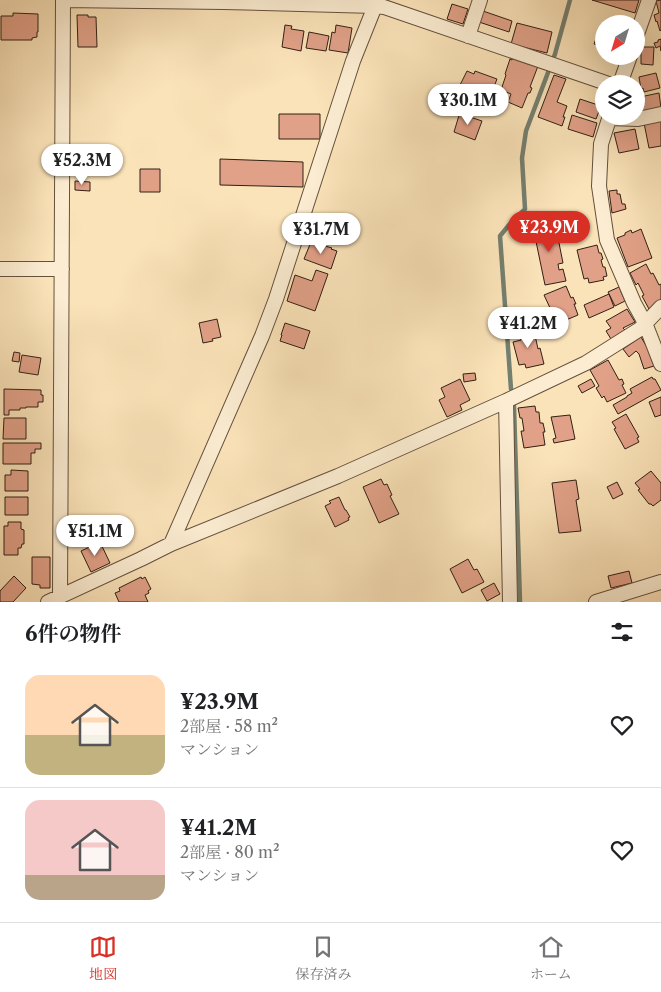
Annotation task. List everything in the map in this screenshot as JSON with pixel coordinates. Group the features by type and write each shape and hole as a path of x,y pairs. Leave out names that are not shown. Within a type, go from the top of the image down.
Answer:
{"street":[{"path":"595,79 376,3 63,0 62,599 171,544 338,476 586,363 640,329 661,307"},
{"path":"468,36 480,0"},
{"path":"644,15 649,0"},
{"path":"171,544 276,299 354,61 376,3"},
{"path":"645,117 661,114"},
{"path":"607,125 601,144 599,186 607,240 634,303 645,323 661,364"},
{"path":"0,270 62,269"},
{"path":"506,401 510,602"},
{"path":"596,602 661,582"}],"building":[{"path":"592,0 639,0 635,13"},
{"path":"661,0 660,31 654,15 659,13 656,1"},
{"path":"452,4 468,9 463,24 447,19"},
{"path":"483,11 512,21 509,32 479,22"},
{"path":"13,13 38,14 37,37 32,38 32,40 1,40 1,16 13,16"},
{"path":"77,15 96,17 97,47 78,47"},
{"path":"517,23 552,32 547,53 511,44"},
{"path":"285,25 292,26 291,29 304,31 301,51 282,47"},
{"path":"336,25 352,28 348,53 329,50 332,32 335,33"},
{"path":"309,32 329,36 326,51 306,48"},
{"path":"661,39 661,51 660,46 656,48 654,43"},
{"path":"645,47 654,47 653,65 645,64"},
{"path":"513,58 538,66 530,87 532,88 522,108 508,102 511,94 501,90 510,59 512,60"},
{"path":"467,71 474,74 475,71 497,79 489,100 459,87"},
{"path":"656,73 660,88 645,92 645,76"},
{"path":"554,75 566,79 557,102 567,106 562,126 538,117"},
{"path":"659,93 661,108 645,112 645,96"},
{"path":"580,99 595,104 595,119 576,112"},
{"path":"460,112 482,121 475,140 454,132"},
{"path":"279,114 320,114 320,139 279,139"},
{"path":"572,115 595,122 596,125 593,137 568,129"},
{"path":"661,120 661,146 649,148 645,123"},
{"path":"635,129 639,149 619,153 614,133"},
{"path":"220,159 303,162 303,187 220,185"},
{"path":"140,169 160,169 160,192 140,192"},
{"path":"75,181 90,182 90,191 75,190"},
{"path":"617,190 617,194 620,194 622,204 625,204 626,209 612,213 609,191"},
{"path":"547,219 550,221 550,234 557,233 563,263 558,264 559,270 563,269 566,281 545,285 532,222"},
{"path":"641,229 652,258 628,267 617,238 631,230 632,233"},
{"path":"311,242 337,251 331,269 304,259"},
{"path":"597,245 607,276 603,277 604,280 589,283 588,278 584,279 577,250"},
{"path":"646,264 659,285 661,284 661,299 655,306 649,309 638,283 636,285 630,273"},
{"path":"316,270 328,274 315,311 287,301 295,275 312,281"},
{"path":"566,286 576,304 574,304 578,315 559,323 544,295"},
{"path":"619,287 625,301 615,306 608,292"},
{"path":"609,294 614,307 589,318 584,305"},
{"path":"627,309 635,322 623,328 625,330 611,339 606,331 611,328 606,321"},
{"path":"217,319 221,337 203,343 199,323"},
{"path":"285,323 310,331 304,349 280,341"},
{"path":"533,326 538,349 540,348 544,364 526,368 525,364 519,365 513,342 521,340 519,330"},
{"path":"641,337 654,366 644,369 639,354 636,351 629,357 623,349"},
{"path":"14,352 20,353 19,362 12,361"},
{"path":"22,355 41,358 38,375 19,372"},
{"path":"608,360 619,380 622,379 624,384 622,385 626,393 607,402 596,388 599,386 590,370"},
{"path":"475,373 476,380 464,382 463,374"},
{"path":"652,377 661,390 618,414 613,405 632,393 630,389"},
{"path":"460,379 470,400 460,405 462,410 447,417 439,400 445,397 441,388"},
{"path":"591,379 595,386 582,393 578,386"},
{"path":"4,389 41,390 43,402 38,402 38,407 9,410 9,415 4,415"},
{"path":"661,397 661,415 655,417 649,402"},
{"path":"535,406 536,412 539,412 540,423 543,423 545,445 524,448 521,431 524,431 518,408"},
{"path":"626,414 639,437 637,438 639,442 625,449 612,422"},
{"path":"570,415 575,439 554,443 553,439 556,438 551,417"},
{"path":"4,418 26,418 26,439 3,439"},
{"path":"3,443 41,443 41,449 35,449 35,453 31,453 31,464 3,464"},
{"path":"11,470 28,471 28,491 5,491 5,475 11,475"},
{"path":"651,471 661,483 661,500 653,506 649,504 638,490 640,489 635,483"},
{"path":"381,479 384,485 387,484 392,495 390,496 399,514 379,523 363,487"},
{"path":"576,480 579,499 576,500 581,531 559,533 552,483"},
{"path":"617,482 623,494 613,499 607,487"},
{"path":"5,497 28,497 28,515 5,515"},
{"path":"339,497 350,517 348,518 349,520 335,527 325,506 331,503 329,501"},
{"path":"8,522 21,522 21,529 24,530 24,544 22,544 21,548 18,548 18,555 4,555 4,526 8,526"},
{"path":"100,542 110,563 91,572 81,551"},
{"path":"32,557 50,557 50,588 40,588 40,585 32,584"},
{"path":"468,559 474,570 477,569 484,582 462,593 450,569"},
{"path":"629,571 632,583 611,588 608,576"},
{"path":"14,576 26,588 13,602 0,602 0,591"},
{"path":"141,577 142,579 145,577 151,589 145,595 148,602 119,602 115,593 120,591 119,588"},
{"path":"494,583 500,594 487,601 481,590"}],"waterway":[{"path":"511,389 500,236 525,209 522,158 526,131 555,54 570,0"},
{"path":"514,406 520,602"}]}
